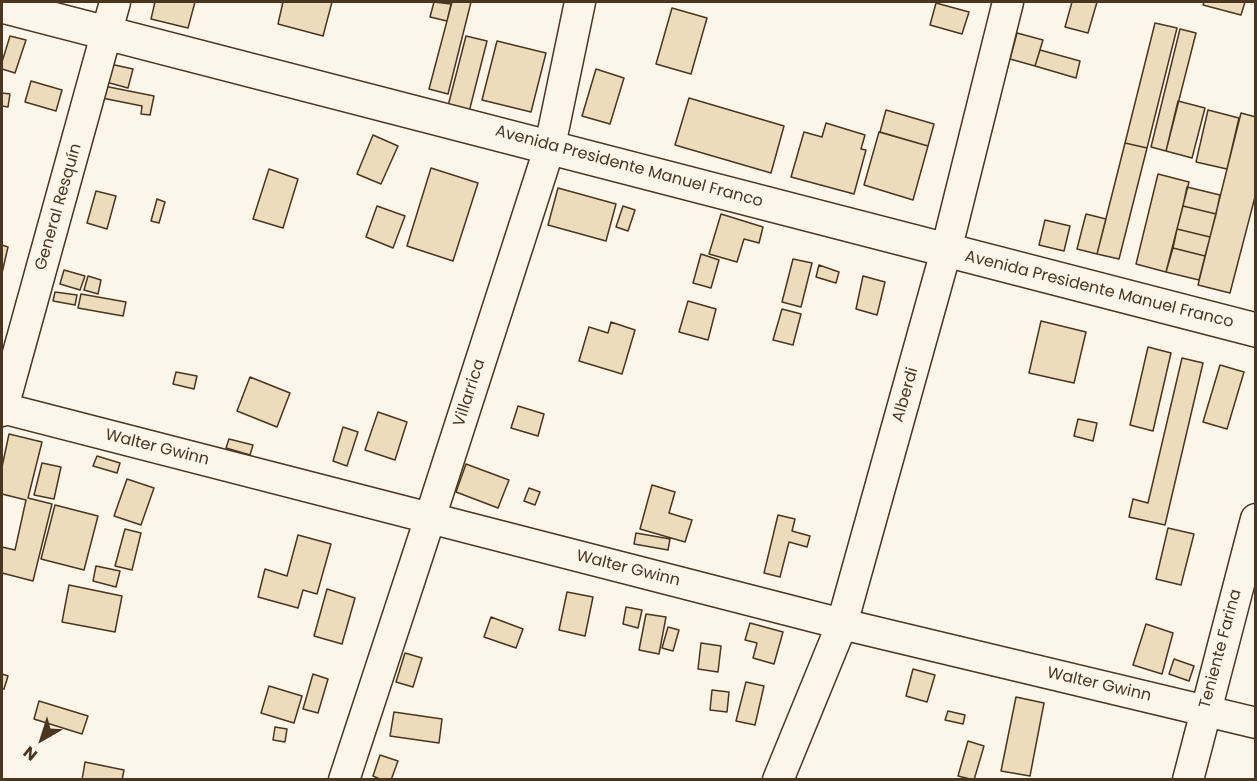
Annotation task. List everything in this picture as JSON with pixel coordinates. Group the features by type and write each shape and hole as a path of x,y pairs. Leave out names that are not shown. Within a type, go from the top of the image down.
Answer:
{"main road":[{"name":"Avenida Presidente Manuel Franco","path":"17,6 107,33 1256,330"}],"street":[{"name":"General Resquín","path":"2,409 115,2"},
{"name":"Villarrica","path":"344,780 550,146 580,2"},
{"name":"Alberdi","path":"778,780 842,624 946,251 1008,2"},
{"name":"Walter Gwinn","path":"2,409 842,624 1256,723"},
{"name":"Teniente Farina","path":"1188,780 1256,519"}],"building":[{"path":"155,2 195,2 188,28 151,19"},
{"path":"283,2 332,2 323,36 278,24"},
{"path":"434,2 451,4 447,21 430,17"},
{"path":"452,2 471,2 448,94 429,89"},
{"path":"1072,2 1097,2 1088,33 1065,27"},
{"path":"1204,2 1245,2 1241,15 1203,5"},
{"path":"936,3 969,12 962,34 930,25"},
{"path":"672,8 707,18 691,74 656,64"},
{"path":"1155,23 1177,28 1147,148 1125,143"},
{"path":"1180,29 1196,33 1166,151 1151,147"},
{"path":"1017,33 1043,40 1035,66 1010,59"},
{"path":"10,36 26,40 15,73 2,69"},
{"path":"466,36 487,41 469,112 448,106"},
{"path":"497,41 546,53 531,112 482,100"},
{"path":"1040,50 1080,61 1076,78 1035,66"},
{"path":"110,64 133,69 128,88 106,82"},
{"path":"596,69 624,78 610,124 582,116"},
{"path":"31,81 62,90 56,111 25,102"},
{"path":"104,86 154,96 150,115 141,114 142,106 102,98"},
{"path":"2,93 10,94 8,107 2,106"},
{"path":"689,98 784,126 771,173 675,145"},
{"path":"1178,101 1205,108 1192,158 1166,151"},
{"path":"886,110 934,124 928,146 880,132"},
{"path":"1208,110 1239,118 1227,169 1196,162"},
{"path":"1241,113 1256,117 1256,193 1230,293 1198,285"},
{"path":"826,123 865,135 861,149 866,150 854,194 791,177 804,132 822,137"},
{"path":"879,132 928,146 913,200 864,185"},
{"path":"373,135 398,146 381,184 357,174"},
{"path":"1125,143 1147,148 1119,259 1097,254"},
{"path":"431,168 478,183 453,261 407,246"},
{"path":"269,169 298,179 283,228 253,219"},
{"path":"1158,174 1189,182 1166,272 1136,264"},
{"path":"1187,187 1220,195 1216,214 1183,206"},
{"path":"558,188 616,204 606,241 548,225"},
{"path":"96,191 116,196 107,229 87,223"},
{"path":"157,199 165,202 159,223 151,221"},
{"path":"377,206 405,216 393,248 366,237"},
{"path":"623,206 635,210 628,231 616,227"},
{"path":"1183,206 1216,214 1210,237 1177,229"},
{"path":"721,214 763,227 759,243 744,239 737,262 709,254"},
{"path":"1086,214 1106,219 1097,254 1077,249"},
{"path":"1045,220 1070,226 1064,251 1039,245"},
{"path":"1177,229 1210,237 1205,256 1173,248"},
{"path":"2,245 8,247 2,273"},
{"path":"1173,248 1205,256 1199,280 1166,272"},
{"path":"701,254 719,260 711,288 693,283"},
{"path":"793,259 812,263 801,307 782,302"},
{"path":"819,265 839,272 836,283 816,277"},
{"path":"64,270 85,276 80,290 60,284"},
{"path":"88,276 101,280 98,294 84,290"},
{"path":"863,276 885,282 877,315 856,309"},
{"path":"55,292 77,295 75,305 53,301"},
{"path":"81,294 126,302 123,316 78,308"},
{"path":"688,301 716,309 708,340 679,332"},
{"path":"782,309 801,314 793,345 773,340"},
{"path":"1041,321 1086,332 1074,383 1029,373"},
{"path":"611,322 635,330 622,374 579,361 589,327 608,333"},
{"path":"1148,347 1171,353 1153,431 1130,425"},
{"path":"1182,358 1203,363 1165,525 1129,517 1133,499 1148,503"},
{"path":"1220,365 1244,372 1227,429 1203,422"},
{"path":"176,372 197,376 194,389 173,384"},
{"path":"250,377 290,393 277,427 237,411"},
{"path":"518,406 544,414 538,436 511,428"},
{"path":"378,412 407,422 395,460 365,450"},
{"path":"1078,419 1097,423 1093,441 1074,436"},
{"path":"343,427 358,432 347,466 333,461"},
{"path":"9,434 42,442 28,498 52,504 33,581 2,573 2,547 15,550 26,500 2,494 2,467"},
{"path":"229,439 253,445 250,455 226,448"},
{"path":"97,456 120,463 117,473 93,466"},
{"path":"42,463 61,467 54,499 34,495"},
{"path":"466,464 509,480 498,508 456,492"},
{"path":"127,479 154,488 141,525 114,516"},
{"path":"652,485 675,492 669,513 692,520 685,542 640,529"},
{"path":"529,488 540,492 535,505 524,501"},
{"path":"55,505 98,516 84,570 41,559"},
{"path":"778,515 795,519 792,531 810,536 807,547 789,542 780,577 764,573"},
{"path":"1168,528 1194,534 1181,585 1156,579"},
{"path":"125,529 141,533 132,570 115,566"},
{"path":"636,533 670,539 668,550 634,544"},
{"path":"298,535 331,544 317,594 303,590 298,608 258,597 265,569 287,576"},
{"path":"96,566 120,571 116,587 93,581"},
{"path":"69,585 122,596 115,632 62,622"},
{"path":"327,589 355,598 342,644 314,636"},
{"path":"567,592 593,597 585,636 559,630"},
{"path":"626,607 642,610 638,628 623,624"},
{"path":"646,614 666,617 659,654 639,650"},
{"path":"491,617 523,629 516,648 484,637"},
{"path":"750,623 783,632 774,664 753,658 757,643 745,640"},
{"path":"1146,624 1173,633 1162,674 1133,665"},
{"path":"668,627 679,630 673,651 662,648"},
{"path":"701,643 721,646 718,672 698,669"},
{"path":"405,653 422,658 413,687 396,682"},
{"path":"1174,659 1194,666 1189,681 1169,674"},
{"path":"913,669 935,675 927,702 906,696"},
{"path":"2,674 8,676 4,689 2,689"},
{"path":"313,674 328,679 318,713 303,709"},
{"path":"746,682 764,686 755,725 736,721"},
{"path":"269,686 302,696 294,723 261,713"},
{"path":"712,690 729,692 727,712 710,710"},
{"path":"1016,697 1044,703 1030,776 1001,771"},
{"path":"39,701 88,716 82,734 34,719"},
{"path":"948,711 965,715 963,724 945,720"},
{"path":"394,712 442,719 439,743 390,736"},
{"path":"275,727 287,729 285,742 273,740"},
{"path":"968,741 984,746 974,780 958,776"},
{"path":"380,755 398,761 391,780 382,780 373,776"},
{"path":"85,762 124,770 122,780 82,780"}]}
